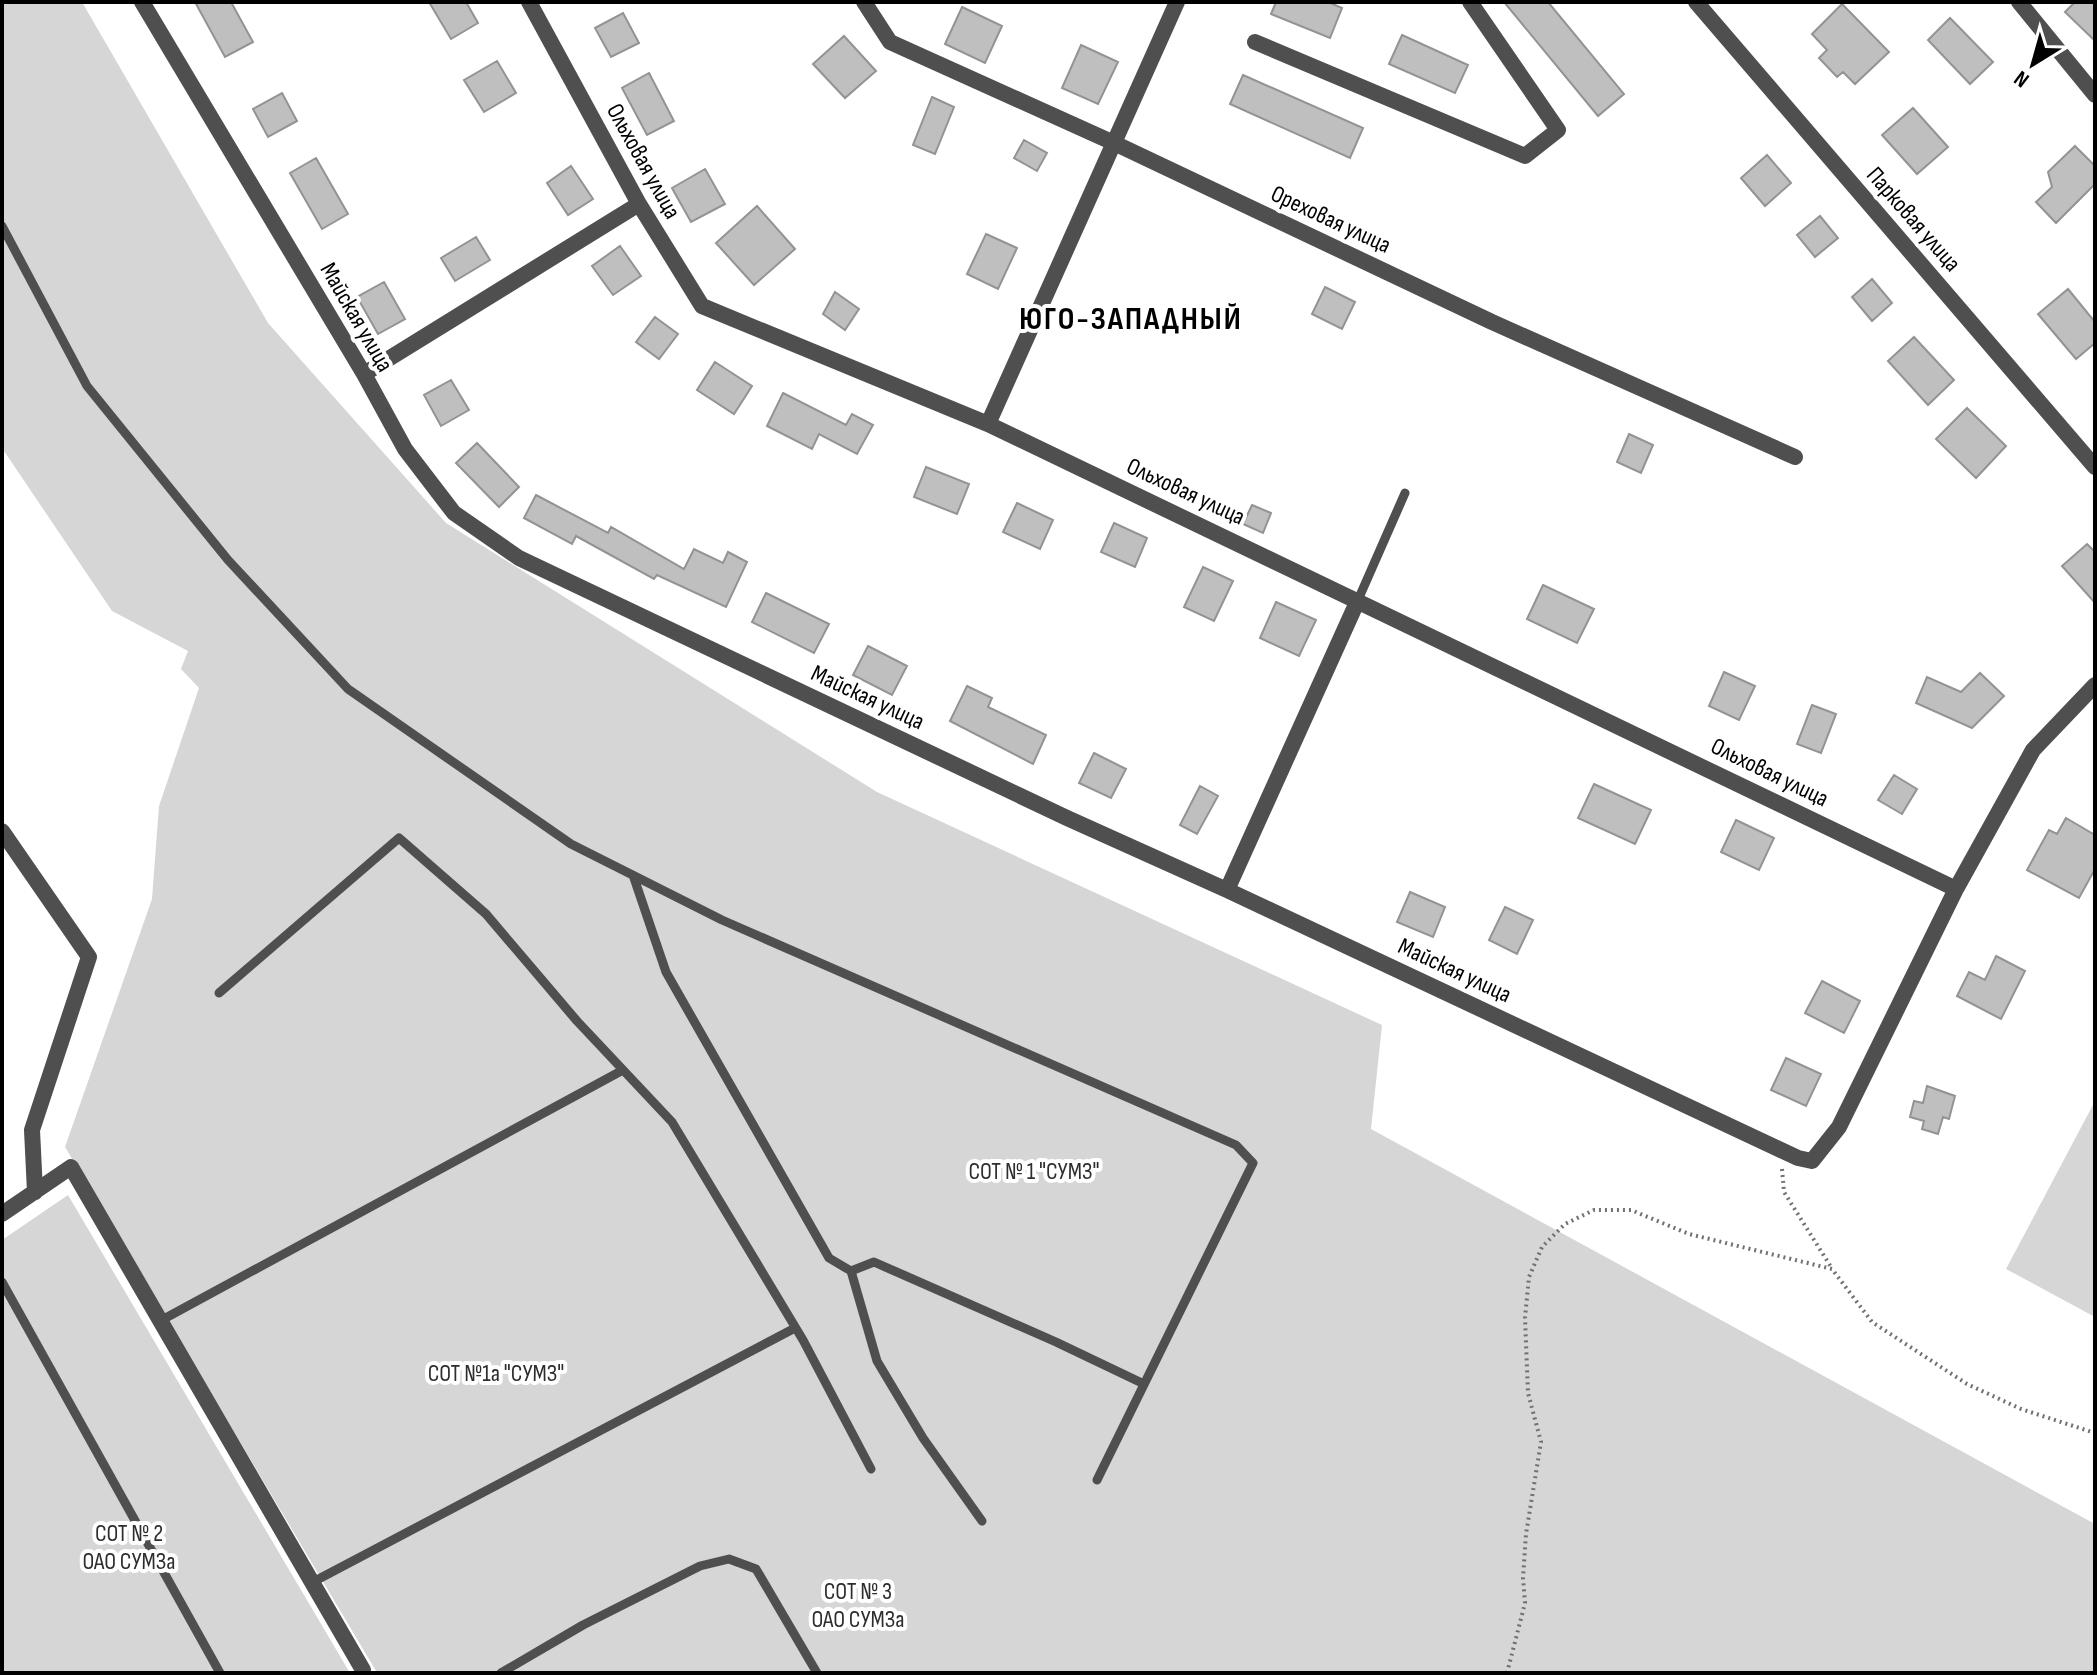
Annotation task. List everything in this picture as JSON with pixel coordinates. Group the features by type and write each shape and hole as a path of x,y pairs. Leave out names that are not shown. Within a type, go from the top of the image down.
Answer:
{"street":[{"name":"Майская улица","path":"142,2 364,374 405,449 454,513 519,558 1067,818 1798,1158 1812,1161 1839,1127 1956,889"},
{"name":"Ольховая улица","path":"529,2 639,204 702,306 988,424 1956,889"},
{"name":"Ореховая улица","path":"864,2 890,42 1114,143 1492,322 1795,457"},
{"path":"988,424 1177,2"},
{"path":"1255,42 1525,156 1558,130 1470,2"},
{"name":"Парковая улица","path":"1696,2 2095,467"},
{"path":"2019,2 2095,95"},
{"path":"364,374 639,204"},
{"path":"1227,890 1358,600"},
{"path":"1956,889 2033,750 2095,685"},
{"path":"2,831 89,957 32,1130 35,1192"},
{"path":"2,1214 71,1167 364,1671"}],"lane":[{"path":"2,226 87,386 228,560 348,689 571,844 722,920 1236,1145 1253,1163 1097,1480"},
{"path":"1358,600 1405,493"},
{"path":"219,993 399,838 486,914 672,1122 795,1328 871,1469"},
{"path":"633,875 666,972 829,1258 851,1271 877,1361 923,1438 982,1521"},
{"path":"160,1321 623,1070"},
{"path":"851,1271 874,1262 1144,1384"},
{"path":"2,1282 220,1673"},
{"path":"311,1583 795,1328"},
{"path":"501,1673 583,1625 700,1566 729,1559 756,1569 817,1673"}],"path":[{"path":"1780,1150 1784,1192 1832,1269 1872,1322 1967,1384 2021,1409 2095,1433"},
{"path":"1507,1673 1525,1603 1526,1534 1541,1442 1528,1393 1525,1318 1529,1277 1542,1247 1565,1224 1594,1210 1631,1210 1689,1234 1832,1269"}],"green space":[{"path":"2,2 82,2 268,323 446,523 877,792 1382,1025 1371,1129 2095,1524 2095,1673 373,1673 376,1671 65,1147 152,899 159,806 199,688 181,669 188,651 112,611 2,448"},
{"path":"2095,1101 2095,1317 2006,1269"},
{"name":"СОТ № 2 ОАО СУМЗа","path":"68,1195 350,1673 2,1673 2,1240"}],"building":[{"path":"195,2 231,2 253,42 225,57"},
{"path":"429,2 466,2 478,23 451,39"},
{"path":"1276,2 1328,2 1342,8 1330,38 1271,14"},
{"path":"1504,2 1548,2 1624,94 1598,116"},
{"path":"2075,2 2095,2 2095,41 2065,12"},
{"path":"1842,4 1889,52 1855,84 1843,72 1837,77 1819,58 1827,50 1812,34"},
{"path":"962,7 1002,26 985,63 945,44"},
{"path":"623,13 639,43 611,57 595,28"},
{"path":"1950,18 1993,62 1970,84 1928,40"},
{"path":"1402,35 1468,65 1455,93 1389,64"},
{"path":"844,36 876,71 845,98 813,64"},
{"path":"1081,45 1118,62 1098,104 1062,88"},
{"path":"497,61 516,93 484,112 464,80"},
{"path":"649,73 674,121 647,135 622,88"},
{"path":"1243,75 1363,128 1350,158 1230,104"},
{"path":"282,93 297,121 268,137 253,109"},
{"path":"932,97 954,107 935,154 913,145"},
{"path":"1913,108 1948,147 1917,174 1882,135"},
{"path":"1024,140 1047,153 1037,171 1014,158"},
{"path":"2075,146 2095,166 2095,184 2056,223 2036,202 2052,187 2048,172"},
{"path":"1767,155 1791,183 1765,206 1741,178"},
{"path":"316,158 348,214 322,229 290,173"},
{"path":"571,166 593,199 568,215 547,183"},
{"path":"705,169 725,204 691,222 672,188"},
{"path":"757,206 795,249 754,285 716,243"},
{"path":"1820,216 1838,238 1815,257 1797,235"},
{"path":"986,234 1017,248 998,289 967,274"},
{"path":"476,237 490,260 455,281 441,258"},
{"path":"620,246 641,276 613,295 592,266"},
{"path":"1872,279 1892,303 1872,321 1852,297"},
{"path":"384,282 405,319 378,334 357,297"},
{"path":"1325,287 1355,302 1342,329 1312,314"},
{"path":"2068,289 2095,322 2095,343 2076,359 2038,314"},
{"path":"835,292 859,309 845,330 823,314"},
{"path":"655,317 678,334 659,359 636,342"},
{"path":"1914,337 1954,380 1928,405 1888,361"},
{"path":"715,362 752,386 734,414 697,390"},
{"path":"451,380 469,410 441,426 424,395"},
{"path":"783,393 846,425 852,414 873,425 857,454 819,434 812,449 767,426"},
{"path":"1967,408 2006,446 1976,478 1936,439"},
{"path":"1629,434 1653,445 1641,473 1617,462"},
{"path":"477,443 519,487 499,507 456,463"},
{"path":"926,467 969,484 957,514 914,497"},
{"path":"536,495 608,533 611,527 684,569 694,549 723,563 728,552 747,562 726,607 657,575 654,579 576,536 572,544 524,518"},
{"path":"1017,503 1053,520 1040,549 1003,532"},
{"path":"1252,505 1271,513 1263,533 1243,524"},
{"path":"1114,523 1147,538 1135,567 1101,552"},
{"path":"2087,544 2095,552 2095,603 2062,566"},
{"path":"1203,567 1233,581 1214,621 1184,607"},
{"path":"1543,585 1594,609 1577,643 1527,619"},
{"path":"766,593 829,624 814,653 752,622"},
{"path":"1276,602 1316,620 1299,656 1260,638"},
{"path":"868,646 907,666 892,695 853,675"},
{"path":"1724,672 1755,686 1739,720 1709,706"},
{"path":"1980,673 2004,696 1972,728 1916,703 1927,677 1961,692"},
{"path":"967,686 992,698 988,707 1046,735 1033,764 950,721"},
{"path":"1812,705 1836,714 1821,753 1797,744"},
{"path":"1094,753 1126,769 1111,798 1079,783"},
{"path":"1894,775 1917,789 1902,814 1878,800"},
{"path":"1594,784 1651,810 1635,844 1578,818"},
{"path":"1200,786 1218,796 1197,834 1180,825"},
{"path":"2066,818 2095,835 2095,869 2079,898 2027,870 2049,830 2057,834"},
{"path":"1736,820 1774,838 1759,870 1721,852"},
{"path":"1410,892 1445,907 1433,937 1397,922"},
{"path":"1505,907 1533,920 1517,954 1489,940"},
{"path":"1996,956 2025,971 2001,1019 1957,996 1969,972 1985,980"},
{"path":"1822,981 1860,1001 1844,1033 1805,1013"},
{"path":"1786,1058 1821,1074 1806,1106 1771,1090"},
{"path":"1927,1086 1955,1096 1949,1119 1943,1117 1938,1134 1922,1129 1924,1121 1910,1117 1914,1101 1923,1103"}],"district":[{"name":"ЮГО-ЗАПАДНЫЙ","path":"1131,318"}],"park label":[{"name":"СОТ № 1 \"СУМЗ\"","path":"1034,1171"},
{"name":"СОТ №1а \"СУМЗ\"","path":"496,1373"},
{"name":"СОТ № 3 ОАО СУМЗа","path":"858,1605"}]}
